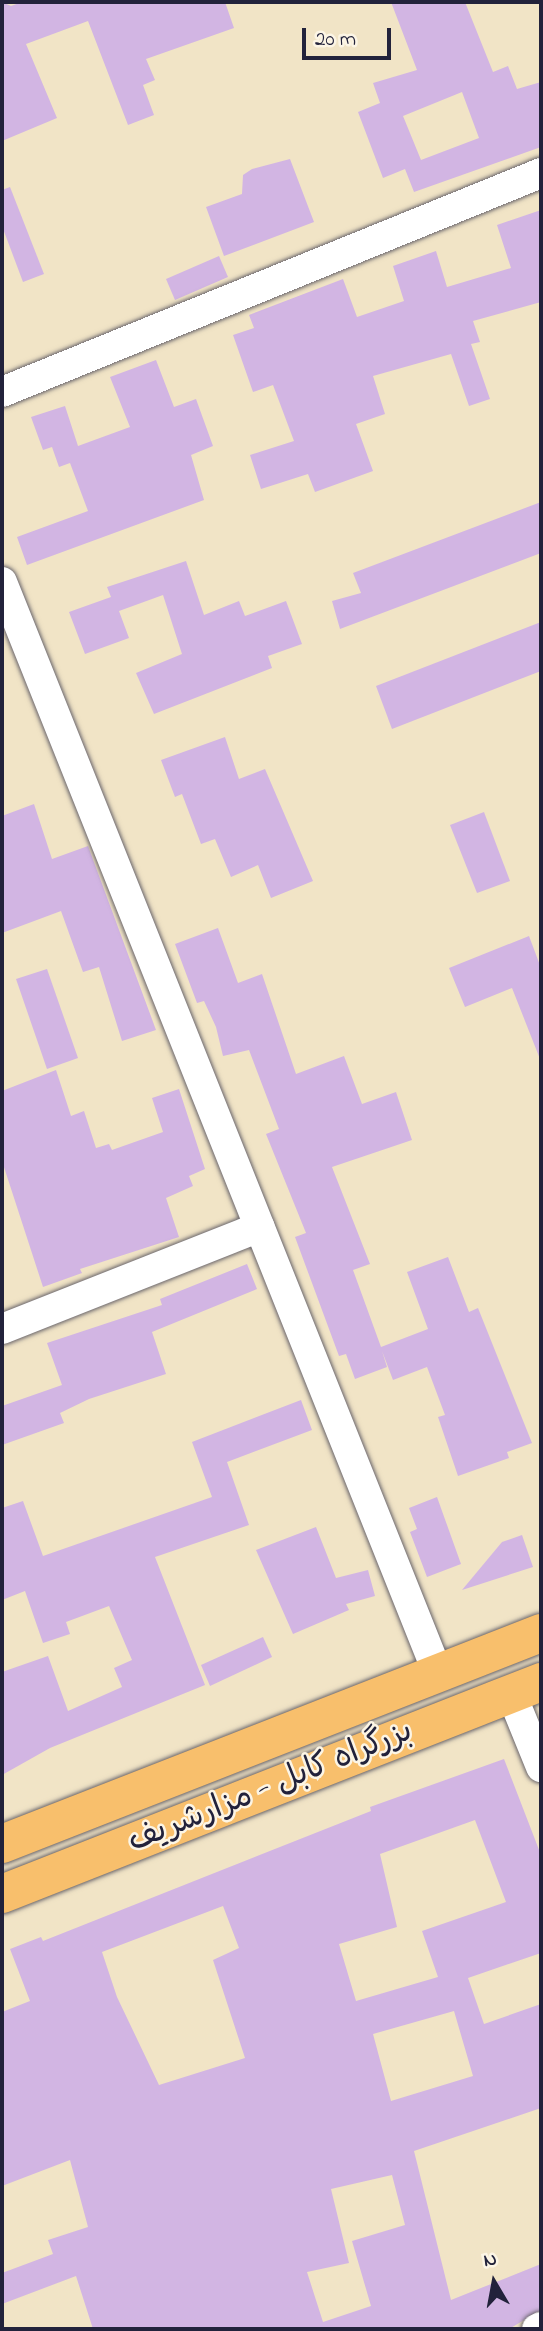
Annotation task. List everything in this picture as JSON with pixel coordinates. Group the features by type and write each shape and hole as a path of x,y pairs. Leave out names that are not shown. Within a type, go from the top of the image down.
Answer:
{"highway":[{"name":"بزرگراه کابل - مزارشریف","path":"2,1844 541,1633"},
{"name":"بزرگراه کابل - مزارشریف","path":"2,1894 526,1688"}],"street":[{"path":"2,393 541,173"},
{"path":"2,582 438,1674"},
{"path":"2,1329 259,1227"},
{"path":"526,1688 541,1767"}],"building":[{"path":"2,2 11,6 22,2 225,2 234,28 146,59 155,80 143,85 154,115 128,125 88,21 26,44 57,118 2,141"},
{"path":"391,2 465,2 493,72 508,66 517,89 541,82 541,147 414,192 405,169 383,178 358,112 380,103 373,83 417,70","holes":["462,92 479,138 421,160 403,116"]},
{"path":"290,159 314,222 224,256 206,207 242,194 243,175 252,169"},
{"path":"10,187 44,274 23,282 2,226 2,190"},
{"path":"541,210 541,302 473,321 480,342 471,344 490,399 469,406 451,354 373,376 385,414 356,424 373,471 315,492 308,474 261,489 250,455 294,441 273,385 253,392 233,335 254,328 249,315 343,279 357,317 404,301 393,266 436,251 447,287 511,268 497,225"},
{"path":"219,256 228,277 175,300 166,279"},
{"path":"156,360 174,407 196,399 213,446 191,455 204,500 27,565 17,537 88,511 70,463 59,467 52,447 43,450 31,417 65,406 78,446 130,427 110,377"},
{"path":"541,502 541,553 340,629 332,601 361,593 353,573"},
{"path":"186,561 204,615 239,601 245,616 286,601 302,644 268,656 272,668 154,714 136,673 182,654 163,595 119,611 129,638 85,654 69,612 111,597 107,587"},
{"path":"541,622 541,671 392,729 376,686"},
{"path":"225,737 239,779 265,769 313,881 271,898 258,865 231,877 215,839 201,844 182,794 175,797 161,760"},
{"path":"34,804 52,859 88,846 156,1030 122,1041 99,967 83,972 61,911 2,933 2,816"},
{"path":"484,812 510,881 477,893 450,825"},
{"path":"218,928 238,983 262,974 296,1074 344,1056 362,1104 396,1092 412,1140 332,1167 370,1264 353,1270 381,1347 428,1329 407,1272 448,1257 469,1312 478,1308 532,1443 507,1452 509,1458 458,1476 438,1417 445,1415 427,1367 393,1380 382,1351 387,1367 355,1379 346,1354 339,1356 295,1237 306,1233 266,1134 279,1129 249,1050 223,1056 216,1027 204,1001 197,1003 175,944"},
{"path":"529,936 541,968 540,1059 512,988 465,1007 449,968"},
{"path":"47,969 78,1058 47,1069 16,979"},
{"path":"56,1070 71,1116 84,1111 96,1148 109,1144 112,1150 163,1132 152,1098 179,1089 205,1169 189,1176 193,1186 166,1198 179,1237 80,1269 82,1273 43,1287 2,1161 2,1091"},
{"path":"247,1264 257,1289 152,1332 166,1374 89,1399 60,1413 64,1423 2,1445 2,1406 62,1385 47,1343 162,1305 160,1299"},
{"path":"301,1400 312,1430 227,1462 249,1525 155,1557 205,1685 50,1748 2,1775 2,1672 48,1656 68,1711 122,1687 114,1668 132,1660 109,1606 66,1622 70,1634 43,1643 25,1591 2,1600 2,1508 23,1501 43,1556 212,1497 192,1442"},
{"path":"437,1497 461,1564 427,1577 410,1532 417,1529 409,1508"},
{"path":"316,1527 336,1578 368,1570 375,1596 346,1604 349,1610 293,1634 256,1550"},
{"path":"522,1535 533,1567 462,1590 502,1542"},
{"path":"263,1637 272,1657 210,1686 201,1665"},
{"path":"504,1759 541,1855 541,1953 468,1978 484,2024 541,2004 541,2108 414,2151 451,2300 541,2264 541,2310 509,2329 93,2329 76,2276 2,2304 2,2273 53,2254 48,2240 88,2227 70,2160 2,2186 2,2012 30,2001 10,1949 41,1937 43,1941 371,1811 370,1807","holes":["475,1820 506,1902 422,1931 438,1977 356,2001 339,1944 397,1927 380,1854","223,1906 239,1948 213,1960 245,2058 159,2085 117,1997 102,1952","454,2011 473,2076 391,2101 373,2034","392,2175 405,2225 352,2241 371,2306 323,2322 307,2272 349,2263 331,2189"]}]}
